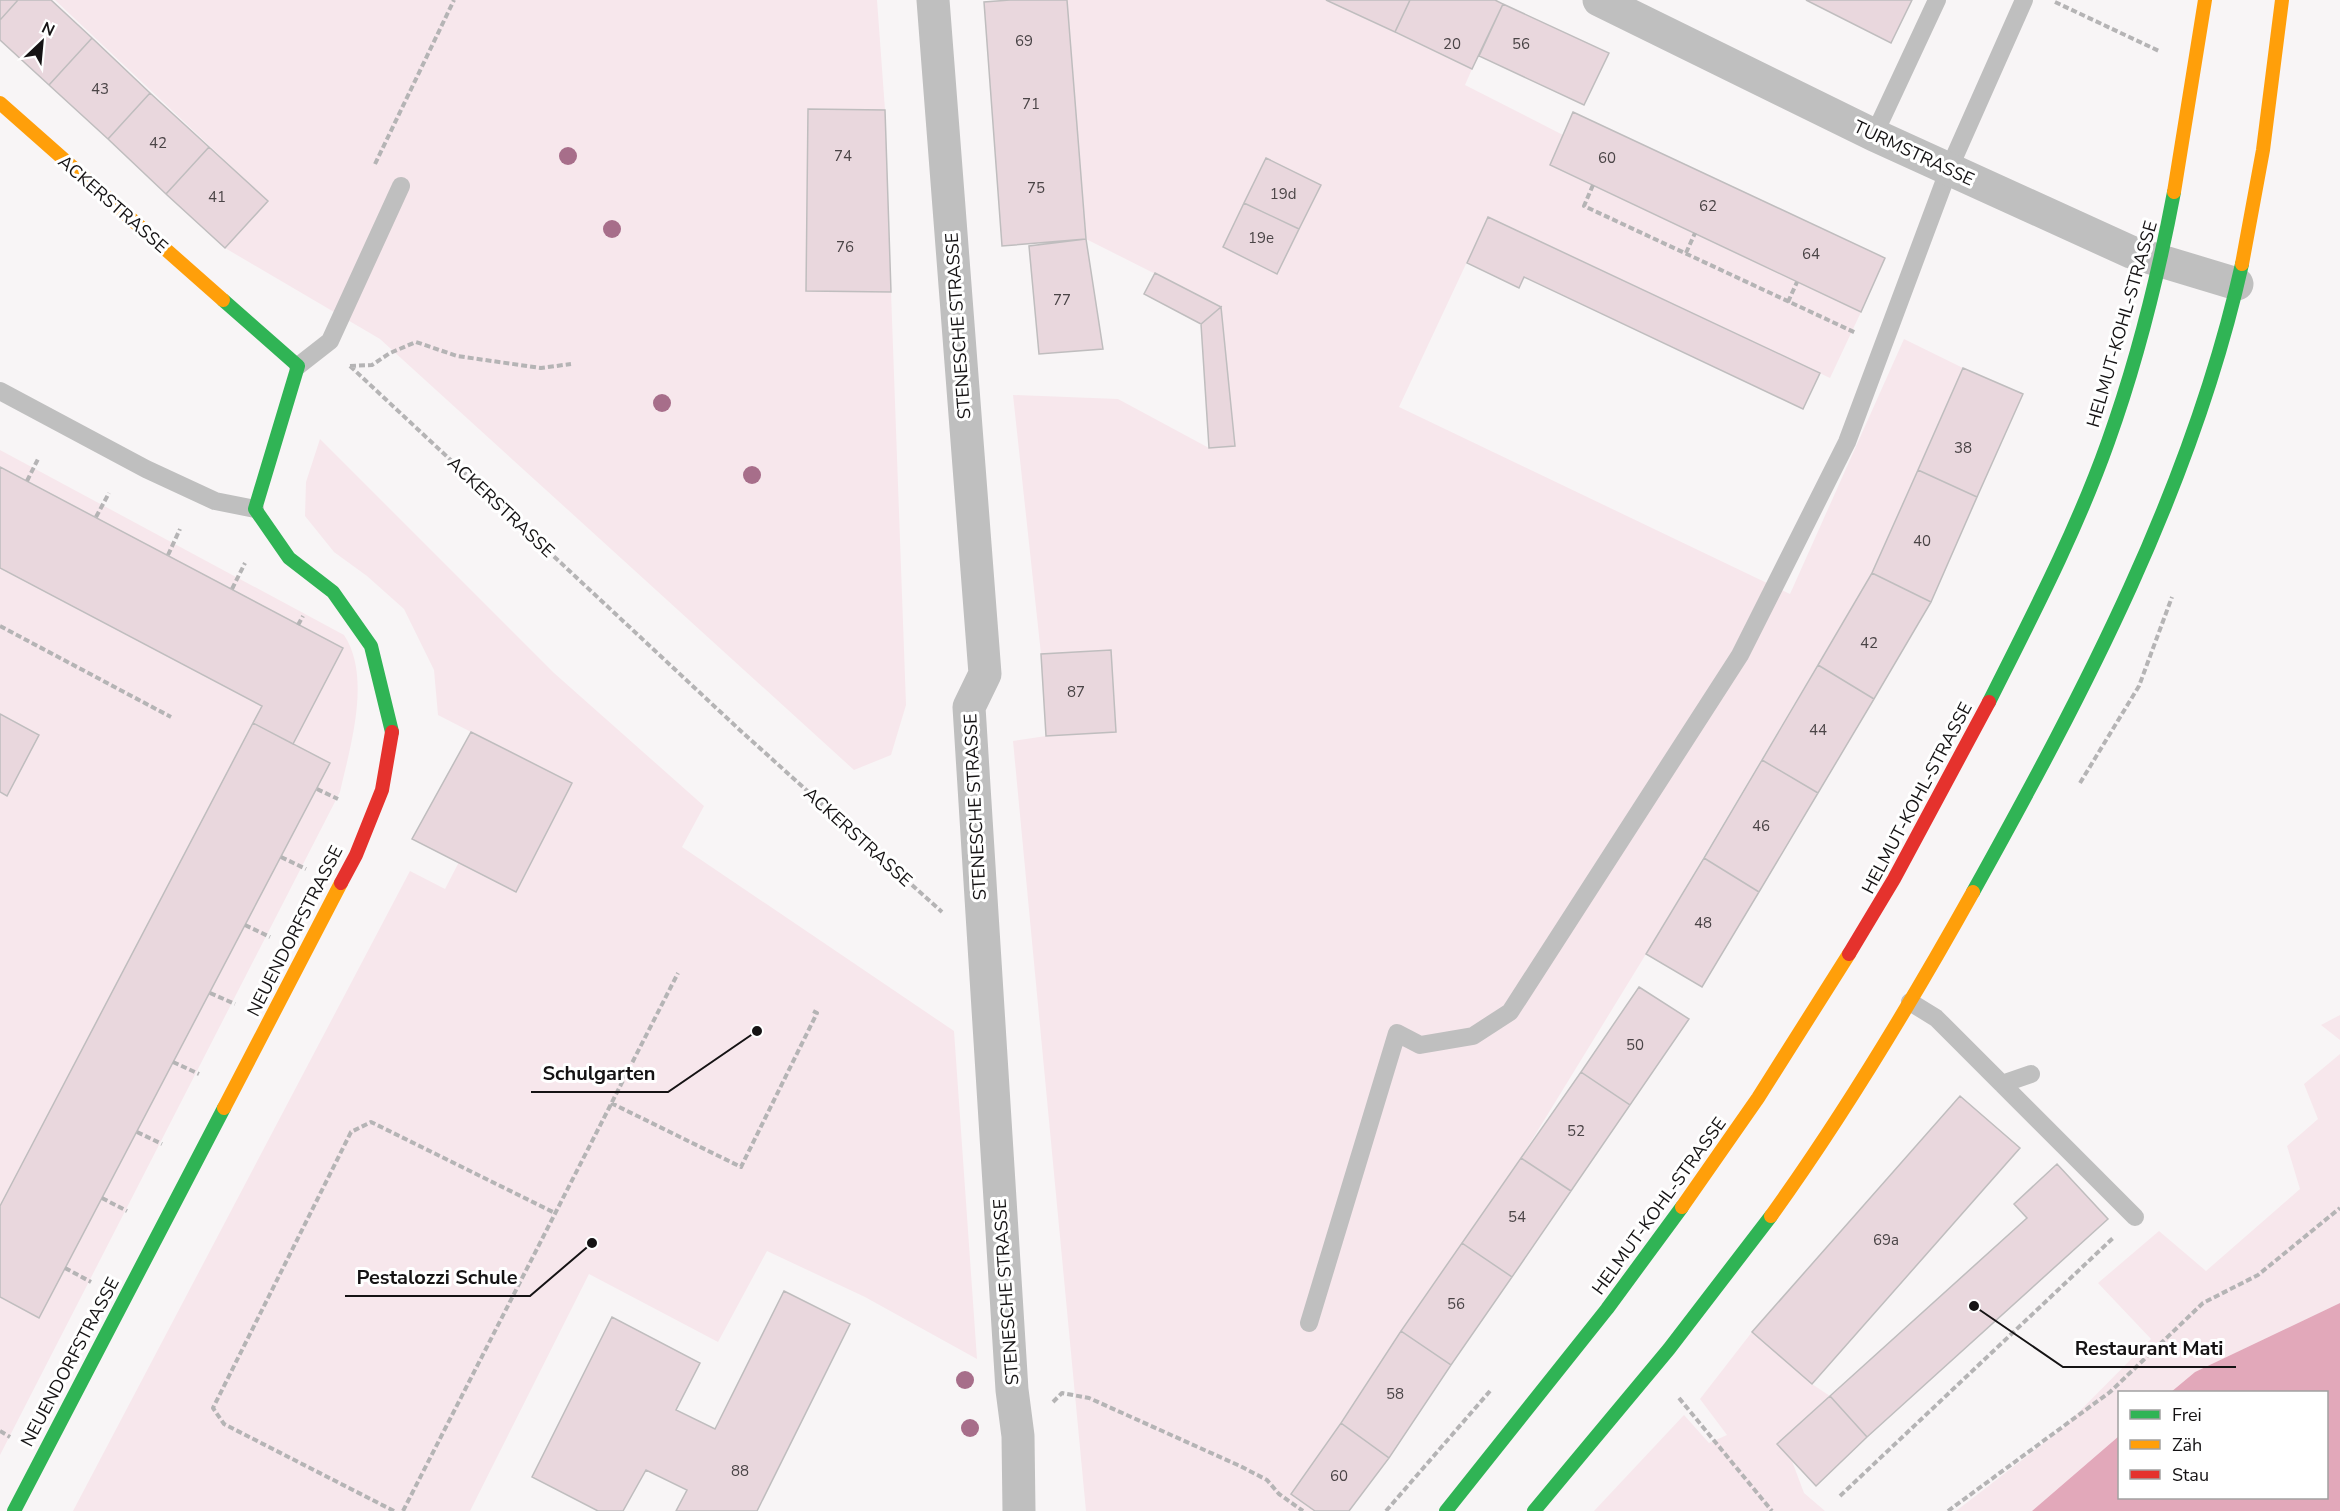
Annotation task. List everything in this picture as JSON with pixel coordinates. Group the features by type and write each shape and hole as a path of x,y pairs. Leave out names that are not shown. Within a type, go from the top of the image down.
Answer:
{"main road":[{"name":"HELMUT-KOHL-STRASSE","path":"1446,1511 1538,1402 1645,1260 1787,1056 1879,908 1987,707 2073,527 2118,415 2160,262 2181,170 2205,0"},
{"path":"1534,1511 1706,1303 1797,1179 1910,1002 1971,899 2020,808 2120,609 2177,476 2207,397 2237,284 2274,80 2282,0"},
{"name":"ACKERSTRASSE","path":"0,104 298,366"},
{"path":"255,509 298,366"},
{"name":"NEUENDORFSTRASSE","path":"14,1511 356,855 382,790 393,728 371,646 333,591 289,558 255,509"}],"street":[{"name":"STENESCHE STRASSE","path":"933,0 985,674 969,707 1012,1390 1018,1436 1019,1511"},
{"name":"TURMSTRASSE","path":"1599,0 1874,135 2131,252 2237,284"}],"lane":[{"path":"1874,135 1937,0"},
{"path":"1309,1323 1398,1033 1420,1045 1473,1036 1510,1012 1740,655 1847,442 1949,170 2024,0"},
{"path":"298,366 330,341 401,186"},
{"path":"0,391 146,469 215,501 255,509"},
{"path":"1910,1002 1936,1018 2135,1217"},
{"path":"2002,1084 2031,1074"}],"path":[{"path":"374,168 454,0"},
{"path":"2162,53 2163,42"},
{"path":"1593,185 1584,206 1883,347"},
{"path":"1686,253 1695,233"},
{"path":"1788,302 1797,282"},
{"path":"298,366 372,365 390,353 416,342 457,356 541,368 572,364"},
{"name":"ACKERSTRASSE","path":"350,366 743,733 983,950"},
{"path":"27,481 39,457"},
{"path":"96,517 109,493"},
{"path":"168,555 180,529"},
{"path":"232,589 245,562"},
{"path":"0,626 171,717"},
{"path":"317,789 331,796"},
{"path":"281,857 312,872"},
{"path":"245,925 259,932"},
{"path":"403,1511 678,974"},
{"path":"210,993 227,1000"},
{"path":"611,1103 741,1167 817,1013 811,1010"},
{"path":"173,1062 190,1070"},
{"path":"394,1511 224,1424 213,1408 351,1132 371,1122 555,1214"},
{"path":"137,1132 153,1139"},
{"path":"102,1198 117,1206"},
{"path":"1948,1511 2110,1392 2203,1303 2258,1275 2340,1208"},
{"path":"1840,1496 2135,1217"},
{"path":"65,1268 82,1277"},
{"path":"1386,1511 1494,1386"},
{"path":"1018,1436 1062,1393 1089,1398 1207,1450 1267,1480 1279,1494 1303,1511"}],"shaded area":[{"path":"55,0 877,0 885,110 808,110 806,291 891,292 906,705 891,755 854,770 380,339 225,248 268,201"},
{"path":"1067,0 1326,0 1472,69 1465,85 1563,135 1550,165 1861,312 1830,378 1488,217 1399,407 1790,594 1904,339 1963,368 1872,573 1646,954 1521,1158 1292,1494 1315,1511 1086,1511 1013,741 1116,731 1111,650 1041,654 1013,395 1118,399 1209,448 1235,446 1221,307 1086,239"},
{"path":"320,439 554,673 704,806 682,847 954,1031 977,1359 865,1297 767,1251 718,1342 589,1274 470,1511 73,1511 410,871 445,889 459,862 516,892 572,784 438,715 434,670 404,609 367,576 334,552 305,516 306,482"},
{"path":"0,450 344,635 357,671 358,691 353,734 340,792 0,1455"},
{"path":"2340,1015 2340,1040 2321,1025"},
{"path":"2340,1054 2340,1303 2195,1372 2172,1391 2118,1391 2118,1437 2032,1511 1956,1511 2062,1429 2151,1339 2098,1283 2159,1231 2206,1271 2300,1189 2287,1146 2318,1119 2304,1084"},
{"path":"2340,1303 2340,1511 2032,1511 2118,1437 2118,1499 2328,1499 2328,1391 2172,1391 2195,1372"},
{"path":"1752,1332 1812,1384 1830,1396 1777,1444 1792,1461 1804,1493 1825,1511 1594,1511 1684,1415 1709,1443 1727,1435 1700,1399"}],"building":[{"path":"0,0 18,0 0,20"},
{"path":"18,0 51,0 92,38 49,85 0,40 0,20"},
{"path":"1067,0 1086,239 1002,246 984,2"},
{"path":"1326,0 1410,0 1395,32"},
{"path":"1410,0 1495,0 1503,4 1472,69 1395,32"},
{"path":"1806,0 1912,0 1891,43"},
{"path":"1503,4 1609,53 1584,105 1479,56"},
{"path":"92,38 150,93 108,139 49,85"},
{"path":"150,93 209,147 166,194 108,139"},
{"path":"808,109 885,110 891,292 806,291"},
{"path":"1573,112 1885,258 1861,312 1550,165"},
{"path":"209,147 268,201 225,248 166,194"},
{"path":"1266,158 1321,185 1299,229 1244,203"},
{"path":"1244,203 1299,229 1277,274 1223,247"},
{"path":"1488,217 1820,373 1803,409 1524,277 1519,288 1467,263"},
{"path":"1086,239 1103,349 1039,354 1029,246"},
{"path":"1155,273 1221,307 1201,324 1144,294"},
{"path":"1221,307 1235,446 1209,448 1201,324"},
{"path":"1963,368 2023,394 1977,497 1918,470"},
{"path":"0,467 343,648 293,744 253,723 262,706 0,568"},
{"path":"1918,470 1977,497 1931,602 1872,573"},
{"path":"1872,573 1931,602 1874,699 1818,665"},
{"path":"1111,650 1116,732 1046,736 1041,654"},
{"path":"1818,665 1874,699 1818,793 1762,760"},
{"path":"0,714 39,735 7,796 0,792"},
{"path":"253,723 330,763 39,1318 0,1297 0,1206"},
{"path":"471,732 572,783 516,892 412,839"},
{"path":"1762,760 1818,793 1759,892 1704,858"},
{"path":"1704,858 1759,892 1702,987 1646,954"},
{"path":"1639,987 1689,1019 1630,1105 1581,1072"},
{"path":"1581,1072 1630,1105 1571,1191 1521,1158"},
{"path":"1960,1096 2020,1148 1812,1384 1752,1332"},
{"path":"1521,1158 1571,1191 1512,1277 1462,1243"},
{"path":"2057,1164 2108,1219 1867,1437 1830,1396 2027,1218 2014,1204"},
{"path":"1462,1243 1512,1277 1451,1365 1401,1331"},
{"path":"784,1291 850,1324 757,1511 676,1511 687,1490 646,1470 623,1511 598,1511 532,1477 612,1317 700,1363 676,1410 715,1429"},
{"path":"1401,1331 1451,1365 1389,1458 1341,1423"},
{"path":"1830,1396 1867,1437 1816,1486 1777,1444"},
{"path":"1341,1423 1389,1458 1349,1511 1315,1511 1291,1494"}],"traffic: fast":[{"path":"1989,702 2067,542 2108,442 2146,318 2174,192"},
{"path":"1973,892 2094,664 2164,508 2221,347 2242,264"},
{"path":"223,300 298,366 255,509 289,558 333,592 371,646 392,732"},
{"path":"14,1511 224,1108"},
{"path":"1446,1511 1607,1309 1682,1207"},
{"path":"1534,1511 1669,1349 1771,1216"}],"traffic: slow":[{"path":"2174,192 2205,0"},
{"path":"2242,264 2263,150 2282,0"},
{"path":"0,103 223,300"},
{"path":"224,1108 341,883"},
{"path":"1771,1216 1877,1057 1973,892"},
{"path":"1682,1207 1758,1098 1849,954"}],"traffic: jam":[{"path":"1849,954 1894,879 1989,702"},
{"path":"341,883 356,855 382,790 392,732"}],"place":[{"name":"Schulgarten","path":"757,1031"},
{"name":"Pestalozzi Schule","path":"592,1243"},
{"name":"Restaurant Mati","path":"1974,1306"}]}
